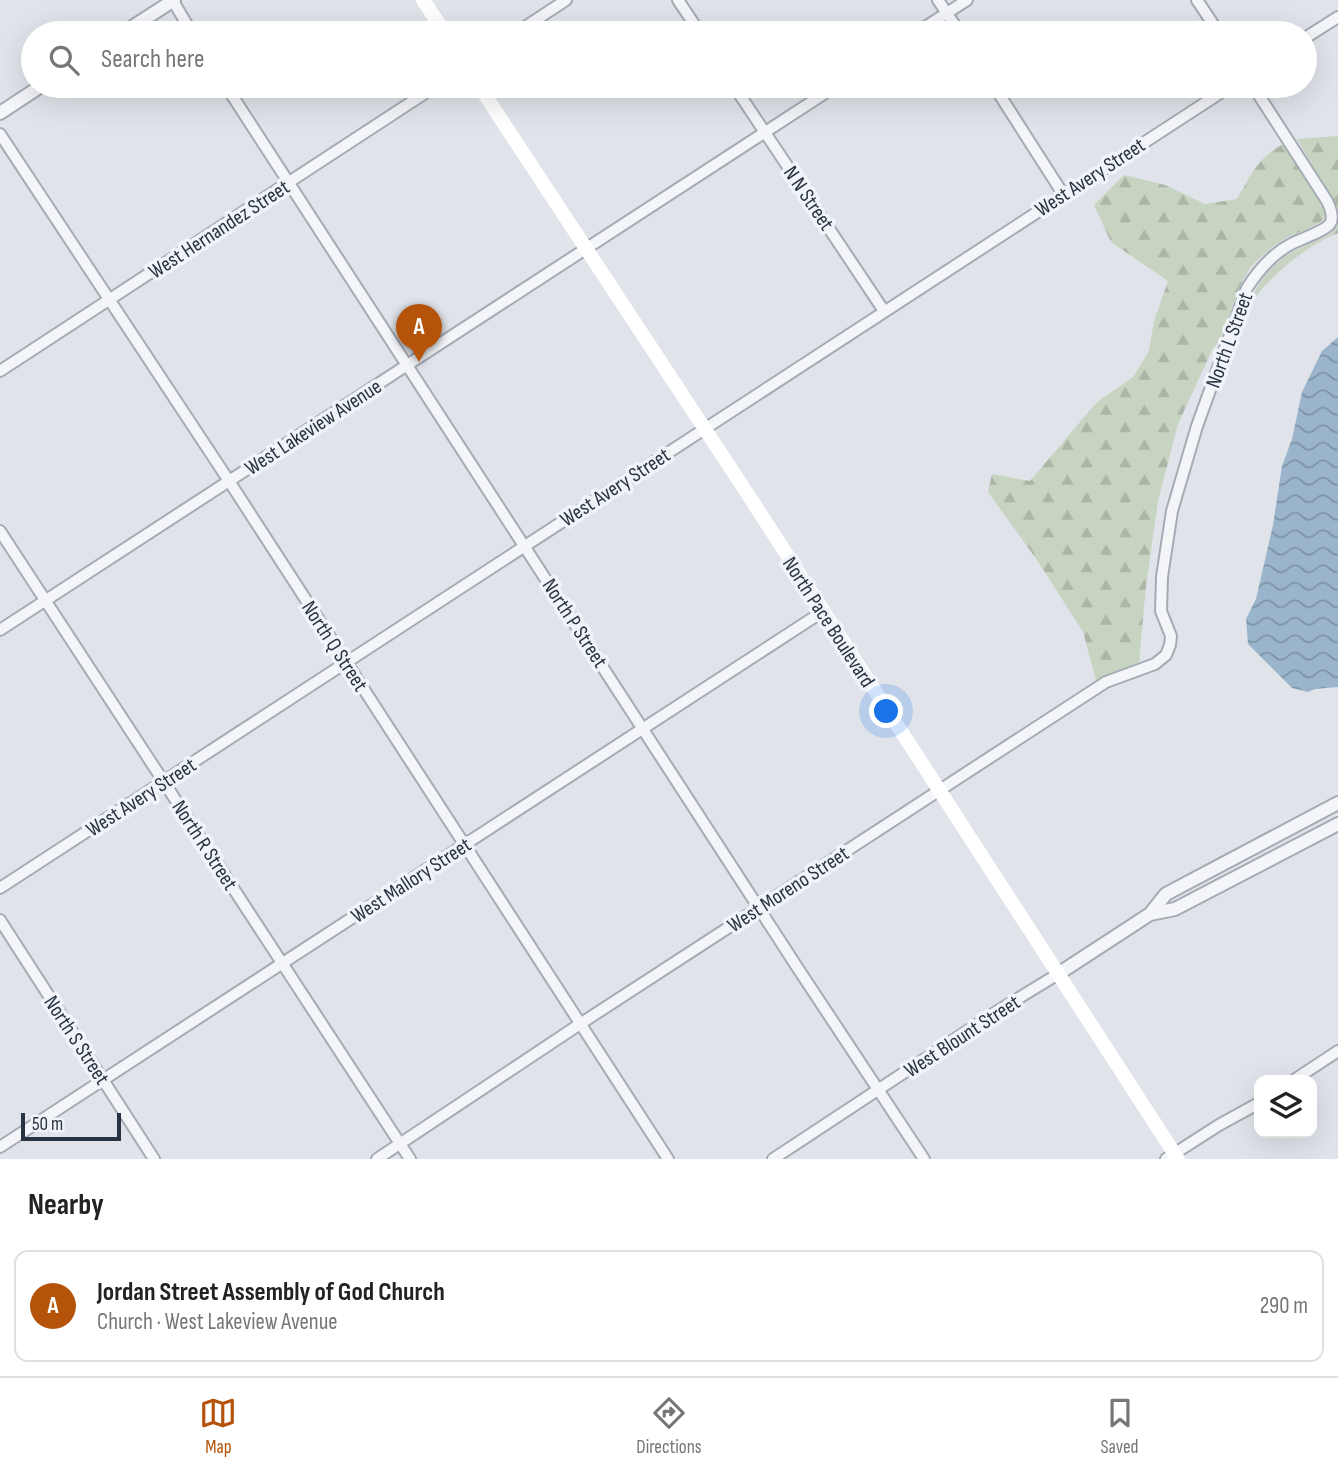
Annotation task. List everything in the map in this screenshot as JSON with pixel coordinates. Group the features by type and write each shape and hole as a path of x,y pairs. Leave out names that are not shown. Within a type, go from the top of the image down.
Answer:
{"main road":[{"path":"423,0 437,21"},
{"name":"North Pace Boulevard","path":"487,98 705,429 1058,974 1173,1157"}],"street":[{"path":"534,21 566,0"},
{"path":"678,0 692,21"},
{"path":"938,0 952,21"},
{"path":"935,21 967,0"},
{"path":"1197,0 1211,21"},
{"path":"142,21 174,1 185,21"},
{"path":"1317,30 1338,16"},
{"path":"0,113 23,98"},
{"name":"North P Street","path":"234,98 759,908 925,1159"},
{"name":"West Hernandez Street","path":"0,371 418,98"},
{"name":"N N Street","path":"742,98 884,311"},
{"name":"West Lakeview Avenue","path":"0,629 817,98"},
{"path":"1002,98 1063,194"},
{"name":"West Avery Street","path":"0,888 1212,98"},
{"name":"North L Street","path":"1161,611 1162,577 1172,512 1197,426 1247,288 1256,273 1270,259 1291,244 1326,228 1331,223 1331,209 1327,201 1261,98"},
{"name":"North Q Street","path":"0,134 229,481 668,1159"},
{"name":"North R Street","path":"0,531 410,1159"},
{"name":"West Moreno Street","path":"377,1159 1107,682 1159,662 1166,654 1171,636 1161,611"},
{"name":"West Mallory Street","path":"0,1147 822,612"},
{"name":"West Blount Street","path":"774,1159 1150,914 1166,894 1338,803"},
{"path":"1321,813 1334,827"},
{"name":"West Blount Street","path":"1150,914 1175,909 1334,827"},
{"name":"North S Street","path":"0,920 154,1159"},
{"path":"1302,1075 1338,1051"},
{"path":"1173,1157 1219,1125 1254,1106"}],"green space":[{"path":"1338,136 1338,210 1297,139"},
{"path":"1284,144 1321,204 1324,219 1270,249 1252,266 1240,286 1224,330 1178,424 1158,501 1139,662 1096,680 1083,632 1037,560 988,492 992,474 1030,481 1097,402 1133,377 1149,351 1154,321 1168,281 1111,242 1094,205 1124,175 1165,185 1205,204 1237,199 1262,160"},
{"path":"1338,224 1338,233 1312,246 1289,263 1249,305 1261,280 1273,266 1296,250 1325,237"}],"water":[{"path":"1338,337 1338,687 1308,692 1292,688 1248,644 1246,619 1256,599 1273,525 1282,466 1292,439 1302,392 1322,351"}],"place":[{"name":"Jordan Street Assembly of God Church","path":"419,362"}]}
